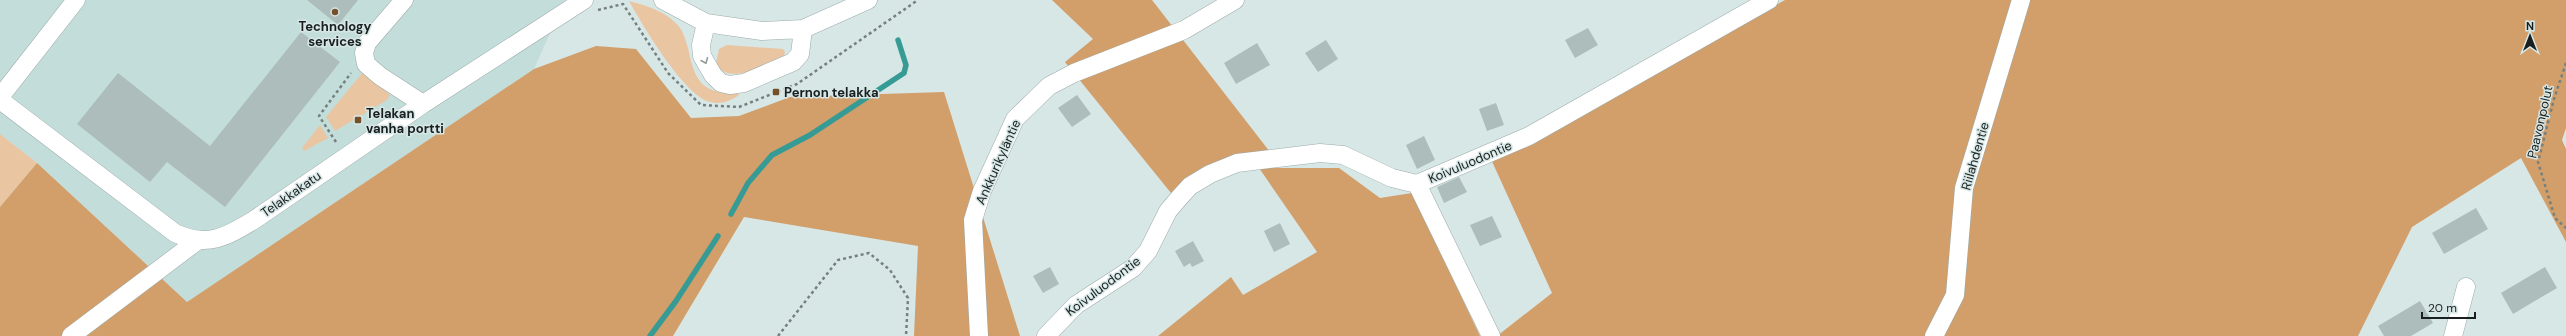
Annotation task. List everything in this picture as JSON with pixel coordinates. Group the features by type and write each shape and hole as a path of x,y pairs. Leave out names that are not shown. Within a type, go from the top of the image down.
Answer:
{"street":[{"path":"0,98 76,0"},
{"path":"404,0 366,43 364,53 366,64 380,76 423,104"},
{"path":"663,0 706,23 762,31 803,29 868,0"},
{"name":"Ankkurikyläntie","path":"980,336 974,220 982,191 1015,119 1049,86 1074,72 1184,30 1235,0"},
{"name":"Koivuluodontie","path":"1046,336 1076,305 1133,268 1148,251 1168,211 1190,186 1210,174 1237,163 1320,153 1343,155 1392,178 1417,184 1529,136 1769,0"},
{"name":"Riilahdentie","path":"1934,336 1955,295 1964,188 2021,0"},
{"name":"Telakkakatu","path":"0,98 175,233 197,240 212,240 230,235 423,104 588,6"},
{"path":"706,23 701,46 702,56 714,76 722,82 730,85 744,83 793,62 800,54 803,29"},
{"path":"1417,184 1490,336"},
{"path":"71,336 197,240"},
{"path":"2453,336 2466,287"}],"path":[{"path":"588,6 623,4 668,73 701,105 740,107 797,84 918,0"},
{"path":"346,156 319,116 364,53"},
{"name":"Paavonpolut","path":"2566,62 2554,99 2538,162 2555,218 2566,228"},
{"path":"778,336 838,260 869,254 890,270 908,298 906,336"}],"shaded area":[{"path":"0,0 565,0 534,69 187,302 37,163 0,134"},
{"path":"1052,0 1152,0 1270,152 1171,193 1065,62 1093,39"},
{"path":"1785,0 2566,0 2566,128 2562,140 2566,149 2566,242 2521,158 2412,227 2358,336 1497,336 1552,293 1490,157"},
{"path":"629,1 657,10 675,22 683,32 694,69 697,77 702,83 708,88 716,91 738,93 739,95 722,103 710,102 700,97 688,87 653,41"},
{"path":"727,45 783,49 785,52 784,56 748,72 738,74 729,73 722,70 716,63 719,49"},
{"path":"596,46 636,49 691,118 739,116 790,97 944,92 1020,336 914,336 918,246 744,217 673,336 0,336 0,207 37,163 187,302 534,69"},
{"path":"363,72 390,95 387,100 335,131 326,117"},
{"path":"320,125 328,138 304,151 302,148"},
{"path":"0,134 37,163 0,207"},
{"path":"1259,168 1339,168 1380,198 1412,193 1480,336 1158,336 1231,277 1243,295 1317,252"}],"building":[{"name":"Technology services","path":"307,0 358,0 338,25"},
{"path":"1588,28 1598,45 1575,58 1565,40"},
{"path":"301,32 340,62 225,207 167,162 150,182 77,124 118,73 210,146"},
{"path":"1326,40 1338,59 1318,72 1305,53"},
{"path":"1257,43 1270,65 1236,84 1224,63"},
{"path":"1077,95 1091,114 1072,127 1058,108"},
{"path":"1496,103 1504,125 1487,131 1479,109"},
{"path":"1424,136 1435,160 1417,169 1406,145"},
{"path":"1459,177 1467,192 1444,203 1437,187"},
{"path":"2476,208 2488,229 2444,254 2432,233"},
{"path":"1492,216 1502,237 1480,246 1470,225"},
{"path":"1280,223 1290,244 1274,252 1264,231"},
{"path":"1193,241 1204,261 1192,267 1190,263 1184,267 1175,251"},
{"path":"1050,267 1059,284 1043,293 1033,276"},
{"path":"2545,267 2557,288 2513,314 2501,293"},
{"path":"2420,301 2433,323 2411,336 2384,336 2378,326"}],"waterway":[{"path":"731,214 748,183 772,155 810,135 904,73 906,65 898,40"},
{"path":"650,336 676,301 718,236"}],"place":[{"name":"Technology services","path":"335,12"},
{"name":"Pernon telakka","path":"776,92"},
{"name":"Telakan vanha portti","path":"358,120"}]}
